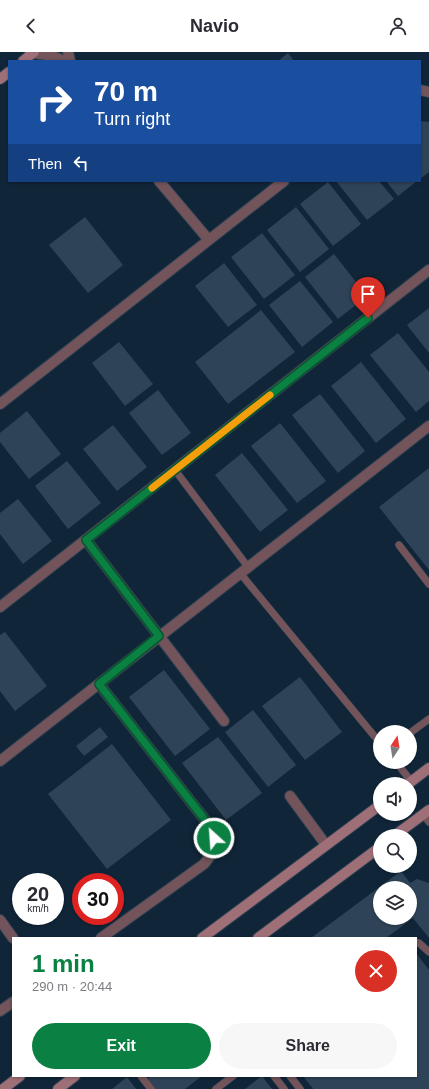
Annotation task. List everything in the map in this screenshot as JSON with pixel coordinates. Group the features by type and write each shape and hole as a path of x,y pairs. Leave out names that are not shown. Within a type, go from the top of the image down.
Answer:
{"main road":[{"path":"24,60 34,53"},
{"path":"0,79 8,73"},
{"path":"417,777 429,768"},
{"path":"203,937 373,810"},
{"path":"405,829 427,815"},
{"path":"259,937 373,851"},
{"path":"4,1089 19,1077"},
{"path":"58,1089 74,1077"}],"street":[{"path":"34,53 48,55 61,60"},
{"path":"160,182 208,239"},
{"path":"0,404 208,239 283,182"},
{"path":"0,607 429,270"},
{"path":"0,761 429,426"},
{"path":"86,540 224,722"},
{"path":"99,684 209,825 214,838 212,852 204,864 102,937"},
{"path":"290,796 326,845"},
{"path":"0,920 12,937"},
{"path":"0,1012 12,1003"}],"lane":[{"path":"175,470 248,566"},
{"path":"399,545 429,584"},
{"path":"240,573 373,734"},
{"path":"417,728 429,719"},
{"path":"417,942 420,943 429,952"},
{"path":"142,1077 151,1089"},
{"path":"216,1089 232,1077"},
{"path":"275,1077 284,1089"},
{"path":"291,1077 300,1089"}],"building":[{"path":"288,53 293,60 279,60"},
{"path":"421,121 429,122 429,172 421,178"},
{"path":"328,182 361,224 333,246 300,204"},
{"path":"337,182 380,182 394,199 367,220"},
{"path":"387,182 416,182 398,196"},
{"path":"296,207 329,249 300,272 267,230"},
{"path":"85,217 123,265 88,293 49,245"},
{"path":"262,233 295,275 264,299 231,257"},
{"path":"334,254 367,296 338,319 305,277"},
{"path":"224,263 257,305 228,327 195,286"},
{"path":"300,281 333,322 302,347 269,305"},
{"path":"429,308 429,353 407,325"},
{"path":"261,310 295,352 228,404 195,362"},
{"path":"398,333 429,372 429,401 416,412 370,355"},
{"path":"119,342 153,384 125,406 92,363"},
{"path":"361,362 406,419 376,443 331,386"},
{"path":"158,390 191,433 162,455 129,413"},
{"path":"320,394 365,451 338,473 292,415"},
{"path":"27,411 61,454 29,479 0,442 0,433"},
{"path":"280,423 326,481 297,503 251,446"},
{"path":"113,425 147,467 117,491 83,449"},
{"path":"242,453 288,510 260,532 215,475"},
{"path":"67,461 101,503 68,529 35,486"},
{"path":"429,468 429,570 379,507"},
{"path":"18,499 52,541 23,564 0,534 0,513"},
{"path":"5,632 47,686 15,711 0,691 0,635"},
{"path":"164,670 210,729 175,756 129,697"},
{"path":"300,677 342,732 305,760 262,706"},
{"path":"253,710 296,765 268,787 225,732"},
{"path":"100,727 108,737 84,756 76,746"},
{"path":"218,737 262,793 226,820 182,763"},
{"path":"112,744 171,820 107,869 48,794"},
{"path":"398,873 402,873 408,881 388,881"},
{"path":"417,879 429,883 429,938 417,923 417,881 414,881"},
{"path":"373,892 373,925 404,925 387,937 312,937"},
{"path":"417,954 429,970 429,1089 313,1089 304,1077 417,1077"},
{"path":"127,1077 136,1089 112,1089"},
{"path":"150,1077 201,1077 185,1089 154,1089 147,1080"},
{"path":"263,1077 272,1089 245,1089"}],"slow traffic":[{"path":"152,488 270,395"}],"route":[{"path":"214,838 213,831 209,825 99,684 159,636 86,540 368,318"}]}
